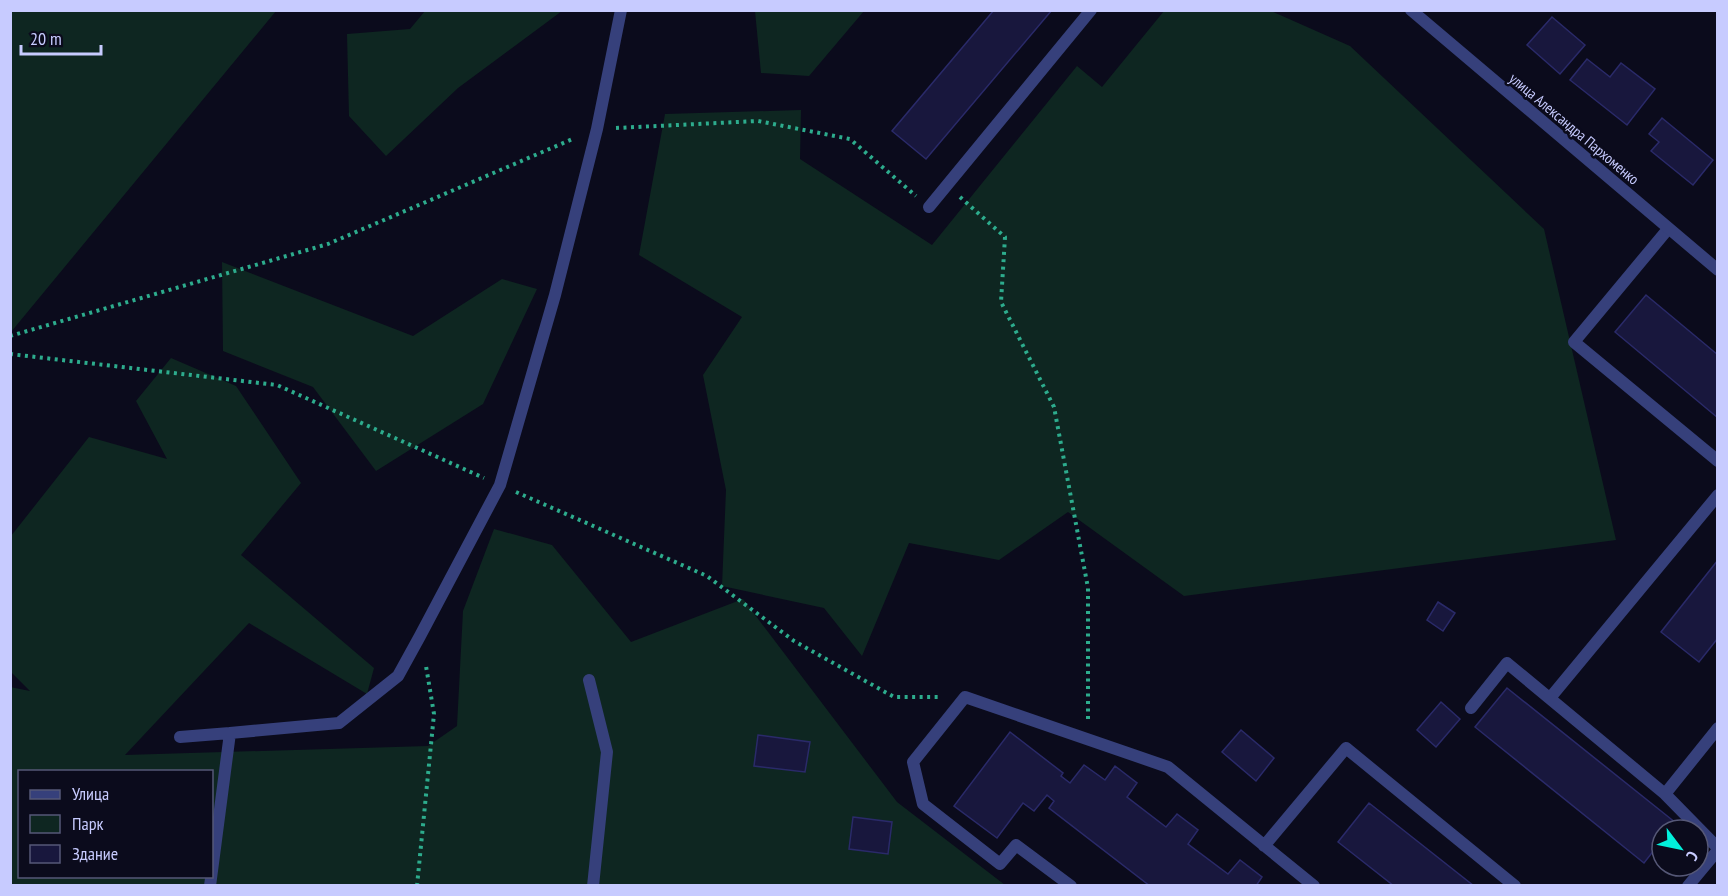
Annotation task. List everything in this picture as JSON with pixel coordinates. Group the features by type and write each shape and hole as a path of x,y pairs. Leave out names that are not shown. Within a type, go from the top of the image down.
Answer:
{"street":[{"path":"180,737 339,723 398,676 500,485 555,296 597,129 621,10"},
{"path":"929,207 1091,10"},
{"name":"улица Александра Пархоменко","path":"1411,10 1718,270"},
{"path":"1668,229 1574,342 1718,461"},
{"path":"1550,698 1718,495"},
{"path":"1471,708 1507,663 1550,698 1665,794 1718,849 1688,885"},
{"path":"589,680 607,752 593,885"},
{"path":"1071,885 1016,844 1000,864 923,804 913,762 965,697 1168,767 1314,885"},
{"path":"1665,794 1718,728"},
{"path":"213,862 230,733"},
{"path":"1264,846 1346,748 1515,885"}],"path":[{"path":"10,336 328,244 597,129 758,121 850,139 929,207"},
{"path":"947,185 1005,237 1001,302 1054,407 1088,588 1088,739"},
{"path":"10,354 277,385 707,576 794,640 894,697 965,697"},
{"path":"417,885 434,714 420,636"}],"green space":[{"path":"755,10 864,11 809,76 761,73"},
{"path":"10,11 276,11 11,332"},
{"path":"425,11 562,11 458,88 386,156 349,116 347,34 410,29"},
{"path":"1164,11 1271,11 1350,46 1544,229 1616,540 1184,596 1068,512 999,560 909,543 862,656 824,608 722,586 726,490 703,375 742,317 639,255 665,114 801,110 800,159 932,245 1077,66 1102,87"},
{"path":"222,262 413,336 502,279 537,289 483,404 376,471 313,387 223,351"},
{"path":"171,358 236,386 301,483 241,555 374,668 367,694 249,623 125,755 428,746 457,726 463,611 494,529 552,545 631,642 743,599 897,802 1005,885 11,885 10,687 30,691 11,672 11,536 89,437 167,459 136,401"}],"building":[{"path":"994,10 1052,10 926,159 892,131"},
{"path":"1552,17 1585,45 1560,74 1527,45"},
{"path":"1587,59 1610,77 1621,63 1655,89 1627,125 1570,80"},
{"path":"1662,118 1713,160 1693,185 1651,151 1659,142 1649,134"},
{"path":"1646,295 1718,355 1718,418 1615,332"},
{"path":"1718,560 1718,638 1699,662 1661,632"},
{"path":"1438,602 1455,613 1443,631 1427,620"},
{"path":"1507,688 1670,818 1650,818 1650,855 1644,863 1475,727"},
{"path":"1441,702 1460,719 1436,747 1417,730"},
{"path":"1241,730 1274,758 1256,781 1222,752"},
{"path":"1010,732 1063,773 1061,776 1070,783 1084,765 1105,780 1115,766 1137,783 1127,797 1166,827 1177,814 1198,830 1188,844 1228,874 1240,860 1262,877 1256,886 1150,886 1049,808 1054,801 1047,795 1034,811 1023,803 997,838 954,806"},
{"path":"758,735 810,742 805,772 754,766"},
{"path":"1369,803 1474,886 1394,886 1338,842"},
{"path":"853,817 892,822 888,854 849,849"}]}
